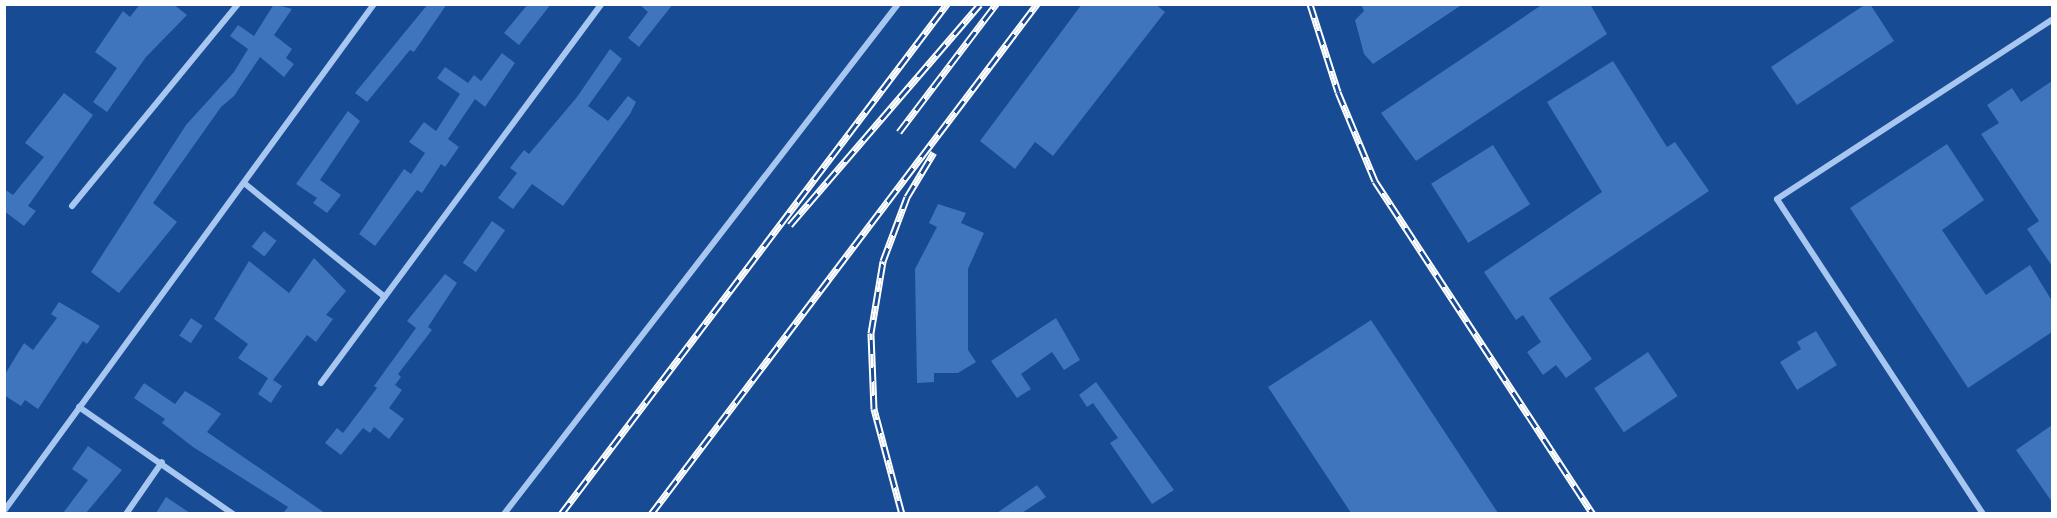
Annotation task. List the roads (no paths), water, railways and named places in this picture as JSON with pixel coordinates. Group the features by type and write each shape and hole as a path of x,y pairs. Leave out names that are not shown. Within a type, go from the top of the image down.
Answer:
{"street":[{"path":"72,206 238,4"},
{"path":"4,511 374,4"},
{"path":"321,383 601,4"},
{"path":"504,513 898,4"},
{"path":"1983,513 1777,199 2052,20"},
{"path":"244,183 385,297"},
{"path":"79,407 233,513"},
{"path":"126,513 162,462"}],"railway":[{"path":"561,514 947,4"},
{"path":"790,225 980,4"},
{"path":"899,132 996,4"},
{"path":"651,514 1037,4"},
{"path":"1310,4 1338,92 1375,181 1593,514"},
{"path":"902,514 874,409 871,333 883,261 907,197 934,152"}]}
